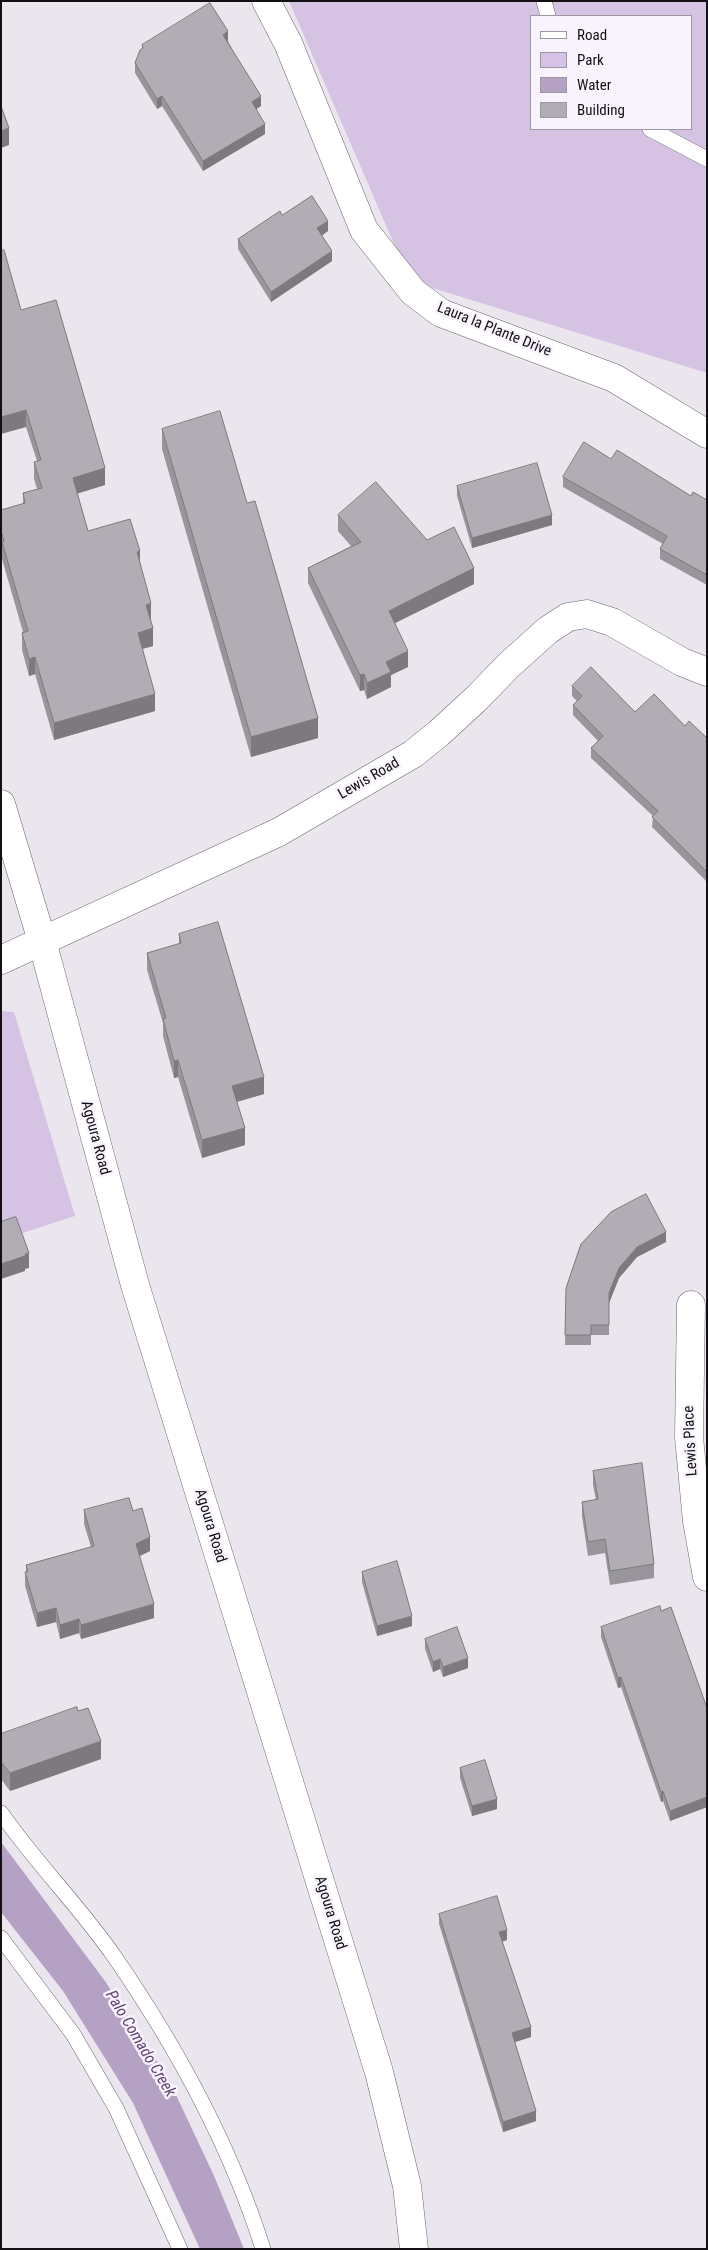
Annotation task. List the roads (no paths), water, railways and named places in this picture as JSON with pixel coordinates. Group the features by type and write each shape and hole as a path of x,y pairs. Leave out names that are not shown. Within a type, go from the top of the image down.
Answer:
{"street":[{"name":"Laura la Plante Drive","path":"266,1 288,43 364,230 413,292 441,313 614,378 707,434"},
{"name":"Lewis Road","path":"1,960 279,832 413,754 439,733 548,630 568,617 587,614 612,622 682,662 707,672"},
{"name":"Agoura Road","path":"1,804 42,941 135,1286 379,2072 407,2186 414,2249"},
{"name":"Lewis Place","path":"691,1305 689,1437 697,1521 707,1577"}],"lane":[{"path":"544,1 548,15"},
{"path":"652,130 707,159"},
{"path":"1,1813 113,1955 184,2067 207,2110 263,2249"},
{"path":"1,1938 73,2034 116,2108 180,2249"}],"water":[{"name":"Palo Comado Creek","path":"1,1842 105,1981 169,2080 215,2178 244,2249 200,2249 133,2103 63,1991 1,1912"}]}
